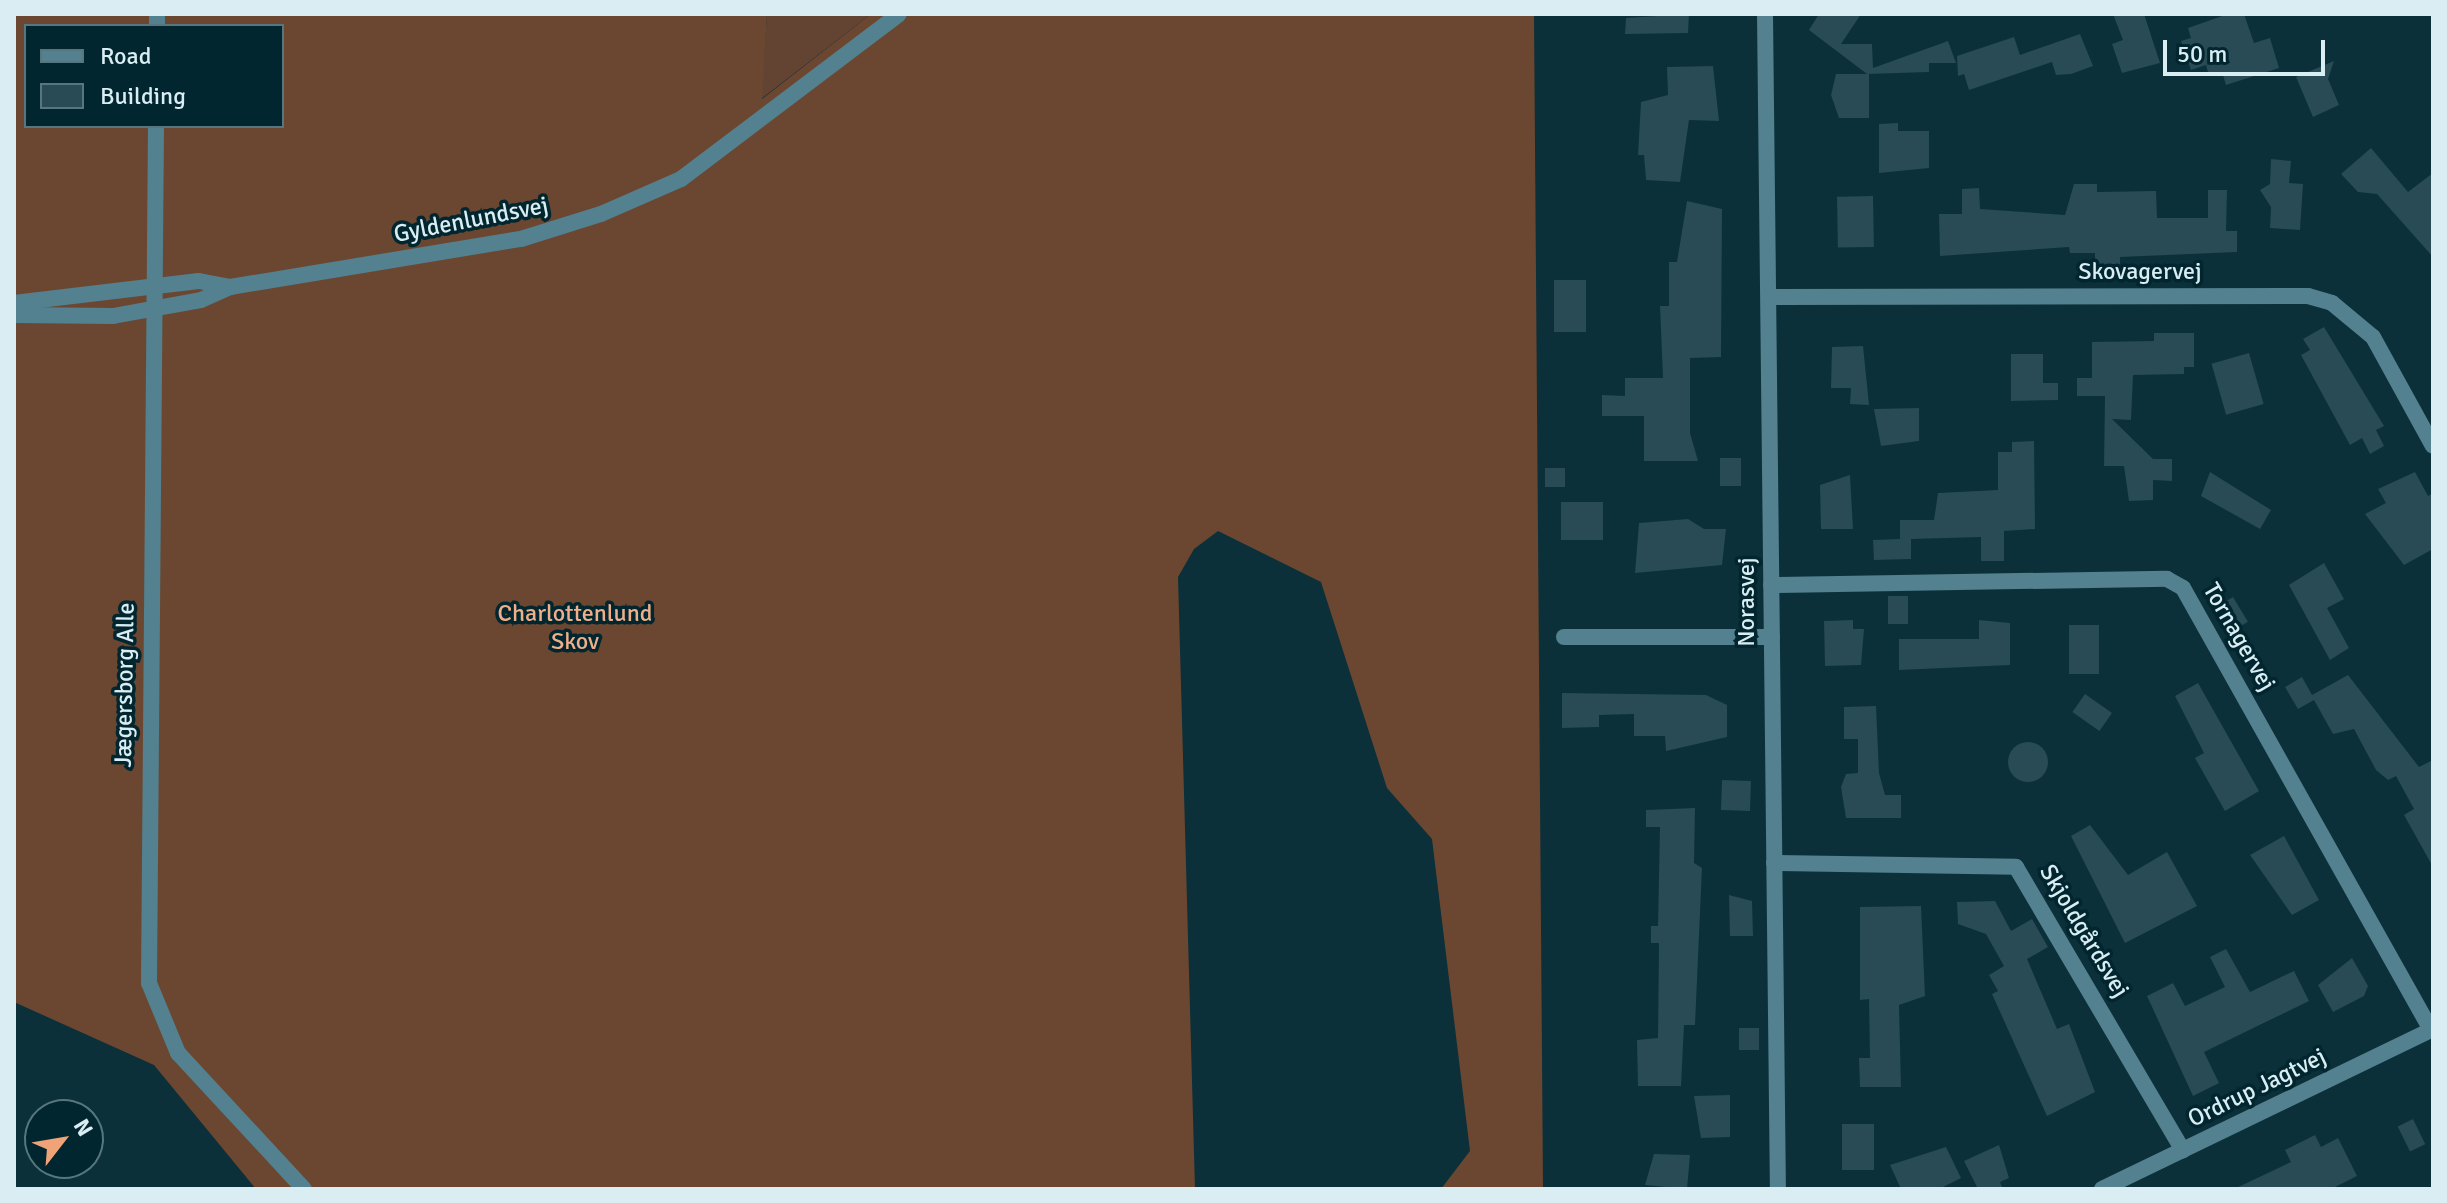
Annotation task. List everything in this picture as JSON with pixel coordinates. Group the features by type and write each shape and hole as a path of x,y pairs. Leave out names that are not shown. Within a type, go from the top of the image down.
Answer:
{"street":[{"name":"Gyldenlundsvej","path":"14,315 89,318 153,309 230,287 521,239 601,214 681,179 899,14"},
{"name":"Norasvej","path":"1765,14 1778,1189"},
{"name":"Jægersborg Alle","path":"156,128 149,983 178,1053 304,1189"},
{"name":"Gyldenlundsvej","path":"14,303 199,281 230,287"},
{"name":"Skovagervej","path":"1769,297 2308,296 2332,303 2373,337 2433,446"},
{"name":"Tornagervej","path":"1771,585 2167,579 2183,588 2432,1030"},
{"path":"1564,637 1772,637"},
{"name":"Skjoldgårdsvej","path":"1774,863 2016,867 2183,1150"},
{"name":"Ordrup Jagtvej","path":"2102,1189 2432,1030"}],"shaded area":[{"path":"767,14 871,14 761,99"}],"green space":[{"name":"Charlottenlund Skov","path":"14,14 767,14 762,99 871,14 1534,14 1543,1189 1441,1189 1470,1151 1432,839 1387,788 1321,582 1218,531 1194,549 1178,577 1195,1189 256,1189 154,1065 14,1002"}],"building":[{"path":"1689,14 1688,33 1625,34 1626,18"},
{"path":"1819,14 1861,14 1841,44 1872,44 1873,68 1948,41 1956,63 1929,63 1929,72 1867,74 1809,30"},
{"path":"2113,14 2144,14 2160,63 2122,73 2112,44 2123,40"},
{"path":"2228,14 2244,14 2254,43 2270,38 2279,68 2226,85 2222,72 2209,76 2206,65 2191,70 2181,41 2191,38 2188,28"},
{"path":"2080,34 2093,66 2071,74 2056,75 2052,62 1969,90 1964,74 1958,76 1957,56 2014,37 2020,55"},
{"path":"2334,61 2328,79 2339,105 2313,117 2296,77"},
{"path":"1713,66 1719,121 1689,120 1680,182 1646,180 1644,155 1638,155 1641,102 1668,95 1667,67"},
{"path":"1836,74 1869,74 1869,118 1839,118 1831,95"},
{"path":"1898,123 1898,131 1929,131 1929,168 1879,173 1879,124"},
{"path":"2371,148 2408,192 2433,173 2433,257 2377,194 2358,192 2341,174"},
{"path":"2271,159 2291,161 2289,183 2303,184 2300,230 2270,228 2271,207 2260,190 2270,184"},
{"path":"2074,184 2097,184 2097,192 2156,191 2157,218 2208,218 2208,190 2227,190 2226,231 2237,231 2237,252 2120,257 2120,273 2095,274 2095,253 2070,253 2069,247 1940,256 1939,214 1962,214 1962,189 1979,188 1980,209 2065,215"},
{"path":"1873,196 1874,247 1838,248 1837,197"},
{"path":"1687,201 1722,209 1721,357 1690,358 1690,433 1698,461 1644,461 1644,416 1602,416 1602,395 1625,396 1625,378 1663,378 1660,306 1669,306 1669,262 1677,262"},
{"path":"1554,280 1586,280 1586,332 1554,332"},
{"path":"2324,327 2384,426 2376,430 2384,446 2370,454 2362,438 2350,445 2301,355 2310,350 2303,339"},
{"path":"2154,333 2194,333 2194,367 2184,367 2184,374 2133,375 2131,420 2112,419 2153,459 2172,459 2172,481 2153,480 2153,500 2129,501 2124,466 2104,466 2105,396 2077,396 2077,378 2092,378 2092,342 2154,341"},
{"path":"1863,346 1869,405 1850,404 1851,388 1831,388 1832,347"},
{"path":"2249,353 2264,404 2226,415 2212,364"},
{"path":"2011,354 2043,354 2043,383 2058,383 2058,400 2011,401"},
{"path":"1919,408 1919,441 1881,446 1874,409"},
{"path":"2034,441 2035,529 2004,531 2004,561 1981,561 1981,537 1911,539 1911,559 1874,560 1873,540 1900,539 1900,520 1934,520 1938,493 1998,490 1998,452 2012,452 2012,442"},
{"path":"1720,458 1741,458 1741,486 1720,486"},
{"path":"1545,468 1565,468 1565,487 1545,487"},
{"path":"2210,472 2271,510 2260,529 2201,496"},
{"path":"2415,472 2428,496 2433,493 2433,549 2404,565 2365,514 2386,503 2378,489"},
{"path":"1850,475 1853,529 1821,529 1820,485"},
{"path":"1561,502 1603,502 1603,540 1561,540"},
{"path":"1688,519 1704,529 1726,529 1722,565 1635,573 1639,523"},
{"path":"2324,563 2344,599 2327,608 2349,648 2330,660 2289,585"},
{"path":"1888,596 1908,596 1908,624 1888,624"},
{"path":"2233,597 2248,622 2234,630 2219,605"},
{"path":"1853,620 1853,629 1864,629 1861,665 1825,666 1824,621"},
{"path":"1979,620 2010,623 2010,665 1899,670 1899,639 1979,639"},
{"path":"2069,625 2099,625 2099,674 2069,674"},
{"path":"2348,675 2419,767 2433,760 2433,867 2404,815 2414,809 2396,776 2388,780 2376,770 2354,729 2333,734 2314,700 2298,709 2285,687 2302,677 2312,695"},
{"path":"2198,683 2259,791 2225,811 2195,758 2204,753 2175,696"},
{"path":"1562,693 1706,695 1727,705 1727,737 1666,751 1665,736 1634,736 1634,714 1599,715 1599,727 1562,728"},
{"path":"2085,694 2112,713 2099,731 2072,712"},
{"path":"1876,706 1879,773 1885,795 1901,795 1901,818 1846,818 1841,787 1846,774 1858,773 1858,739 1844,739 1844,707"},
{"path":"2028,742 2042,748 2048,762 2042,776 2028,782 2014,776 2008,762 2014,748"},
{"path":"1722,780 1751,781 1750,811 1721,810"},
{"path":"1695,808 1694,863 1702,868 1695,1025 1684,1025 1681,1086 1638,1086 1637,1040 1658,1038 1659,943 1651,943 1651,926 1658,926 1660,827 1646,827 1646,810"},
{"path":"2090,825 2128,875 2167,852 2197,906 2125,943 2071,836"},
{"path":"2284,836 2319,900 2292,915 2250,855"},
{"path":"1729,895 1752,901 1753,936 1730,936"},
{"path":"1995,901 2011,931 2032,919 2048,947 2027,959 2057,1029 2069,1024 2095,1092 2047,1116 1992,994 1998,991 1989,975 2004,966 1986,934 1958,924 1957,902"},
{"path":"1921,906 1925,996 1899,1005 1901,1087 1860,1087 1859,1058 1870,1058 1869,999 1860,1000 1860,907"},
{"path":"2226,949 2250,992 2294,971 2309,1001 2204,1052 2219,1083 2193,1096 2147,996 2173,983 2185,1006 2225,987 2210,957"},
{"path":"2352,958 2368,986 2364,996 2333,1012 2318,985"},
{"path":"1739,1028 1759,1028 1759,1050 1739,1050"},
{"path":"1730,1095 1730,1137 1701,1138 1694,1096"},
{"path":"2413,1119 2425,1144 2410,1152 2398,1126"},
{"path":"1842,1124 1874,1124 1874,1170 1842,1170"},
{"path":"2315,1135 2321,1147 2338,1138 2357,1176 2331,1189 2234,1189 2291,1162 2285,1150"},
{"path":"1999,1145 2009,1178 2000,1182 2003,1189 1978,1189 1964,1161"},
{"path":"1946,1147 1961,1178 1939,1189 1901,1189 1890,1165"},
{"path":"1654,1154 1690,1155 1687,1189 1645,1185"}]}
